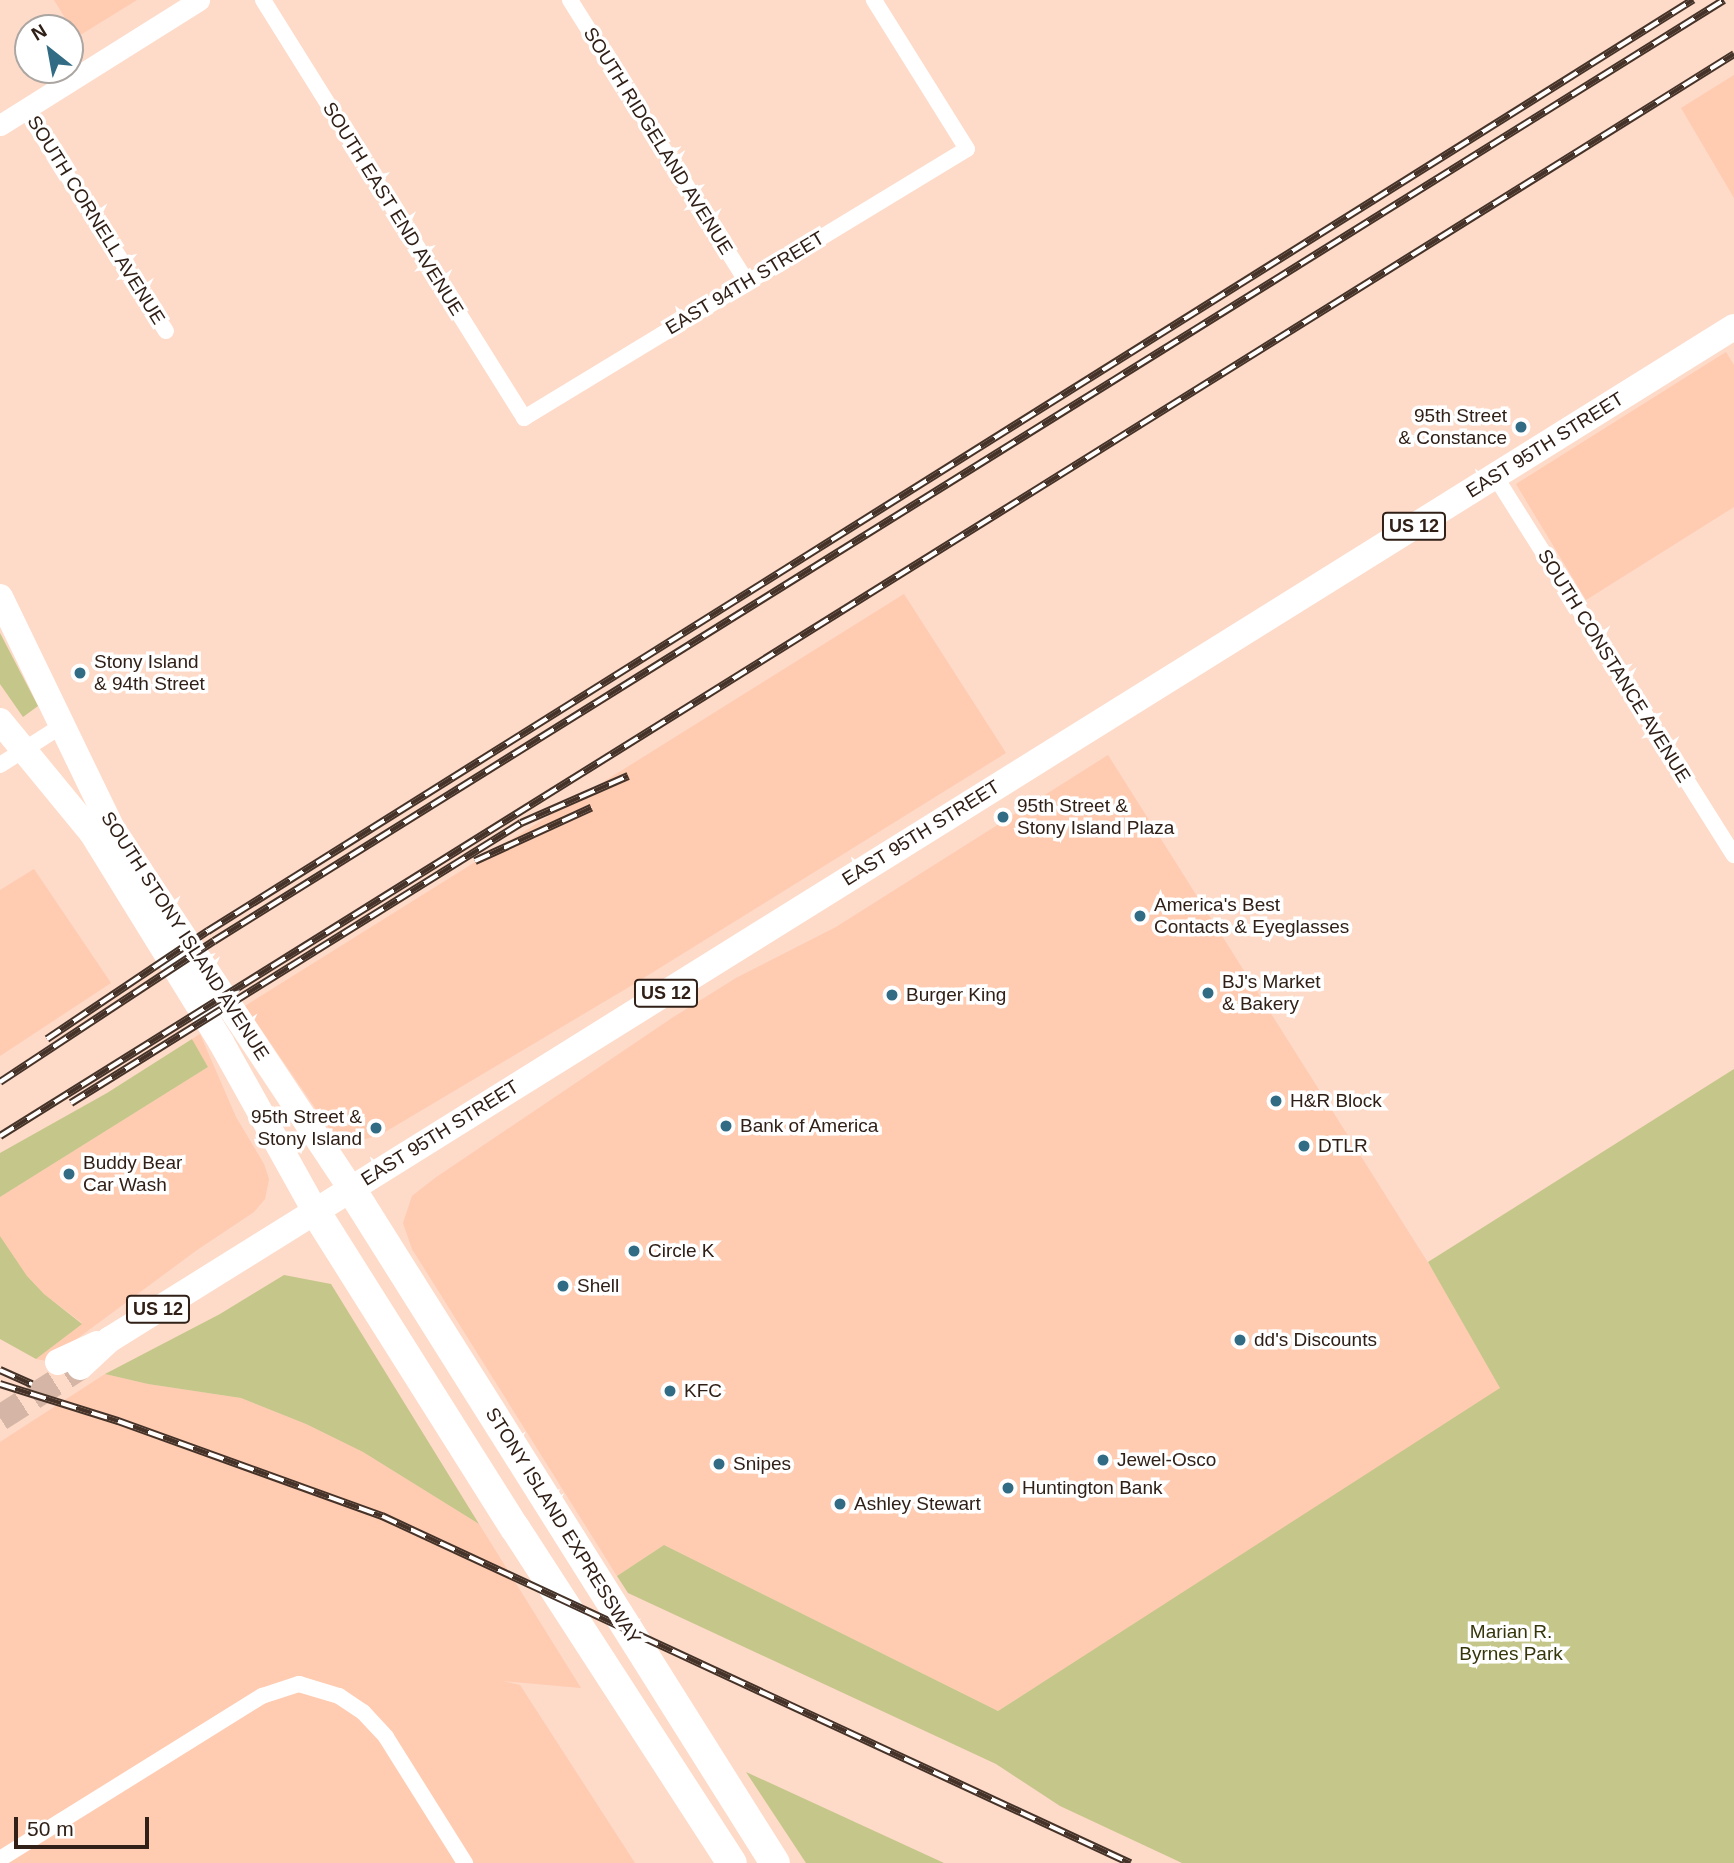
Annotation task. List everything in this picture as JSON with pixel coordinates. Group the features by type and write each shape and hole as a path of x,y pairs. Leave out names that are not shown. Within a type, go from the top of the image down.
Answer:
{"highway":[{"name":"STONY ISLAND EXPRESSWAY","path":"351,1189 775,1863"},
{"name":"STONY ISLAND EXPRESSWAY","path":"315,1211 514,1528 732,1863"}],"main road":[{"name":"EAST 95TH STREET","path":"69,1365 1495,476 1732,332"},
{"name":"SOUTH STONY ISLAND AVENUE","path":"0,597 113,829 351,1189"},
{"name":"SOUTH STONY ISLAND AVENUE","path":"0,721 92,833 221,1042 315,1211"}],"street":[{"path":"0,125 199,0"},
{"name":"SOUTH EAST END AVENUE","path":"263,0 524,418"},
{"name":"SOUTH RIDGELAND AVENUE","path":"569,0 747,282"},
{"name":"EAST 94TH STREET","path":"524,418 967,149 874,0"},
{"name":"SOUTH CORNELL AVENUE","path":"25,109 166,331"},
{"name":"SOUTH CONSTANCE AVENUE","path":"1495,476 1734,855"},
{"path":"0,765 63,725"},
{"path":"0,1859 262,1696 299,1684 339,1696 363,1712 386,1737 466,1863"}],"shaded area":[{"path":"54,0 137,0 84,33 84,14 63,14"},
{"path":"1734,75 1734,198 1681,108"},
{"path":"1726,352 1734,365 1734,507 1586,600 1516,484"},
{"path":"904,594 1006,753 629,987 380,1135 347,1144 335,1137 245,1006"},
{"path":"1108,755 1507,1388 998,1711 664,1545 617,1576 412,1249 403,1223 412,1196 435,1178 672,1018 736,978 836,927"},
{"path":"34,869 111,983 0,1056 0,890"},
{"path":"200,1034 236,1117 264,1164 269,1179 265,1199 254,1212 197,1250 47,1361 36,1359 82,1323 44,1294 27,1276 0,1236 0,1197 208,1067 192,1039"},
{"path":"105,1374 148,1384 241,1398 306,1424 363,1452 479,1524 581,1688 503,1681 520,1685 635,1863 0,1863 0,1442"}],"green space":[{"path":"0,633 38,706 23,717 0,684"},
{"path":"192,1039 208,1067 0,1197 0,1153 107,1093"},
{"name":"Marian R. Byrnes Park","path":"1734,1069 1734,1863 1182,1863 1060,1806 996,1764 628,1593 617,1576 664,1545 998,1711 1500,1388 1428,1262"},
{"path":"0,1236 27,1276 44,1294 82,1324 36,1359 0,1339"},
{"path":"284,1275 331,1284 479,1524 363,1452 306,1424 241,1398 148,1384 105,1374 220,1314"},
{"path":"746,1772 944,1863 806,1863"}],"tunnel":[{"path":"0,1418 80,1367"}],"railway":[{"path":"47,1039 208,931 1693,0"},
{"path":"0,1082 214,941 1724,0"},
{"path":"0,1136 1734,54"},
{"path":"71,1103 521,823 628,776"},
{"path":"475,861 591,808"},
{"path":"0,1370 32,1384"},
{"path":"0,1384 118,1421 382,1516 1130,1863"}],"place":[{"name":"95th Street & Constance","path":"1521,427"},
{"name":"Stony Island & 94th Street","path":"80,673"},
{"name":"95th Street & Stony Island Plaza","path":"1003,817"},
{"name":"America's Best Contacts & Eyeglasses","path":"1140,916"},
{"name":"BJ's Market & Bakery","path":"1208,993"},
{"name":"Burger King","path":"892,995"},
{"name":"H&R Block","path":"1276,1101"},
{"name":"Bank of America","path":"726,1126"},
{"name":"95th Street & Stony Island","path":"376,1128"},
{"name":"DTLR","path":"1304,1146"},
{"name":"Buddy Bear Car Wash","path":"69,1174"},
{"name":"Circle K","path":"634,1251"},
{"name":"Shell","path":"563,1286"},
{"name":"dd's Discounts","path":"1240,1340"},
{"name":"KFC","path":"670,1391"},
{"name":"Jewel-Osco","path":"1103,1460"},
{"name":"Snipes","path":"719,1464"},
{"name":"Huntington Bank","path":"1008,1488"},
{"name":"Ashley Stewart","path":"840,1504"}]}
